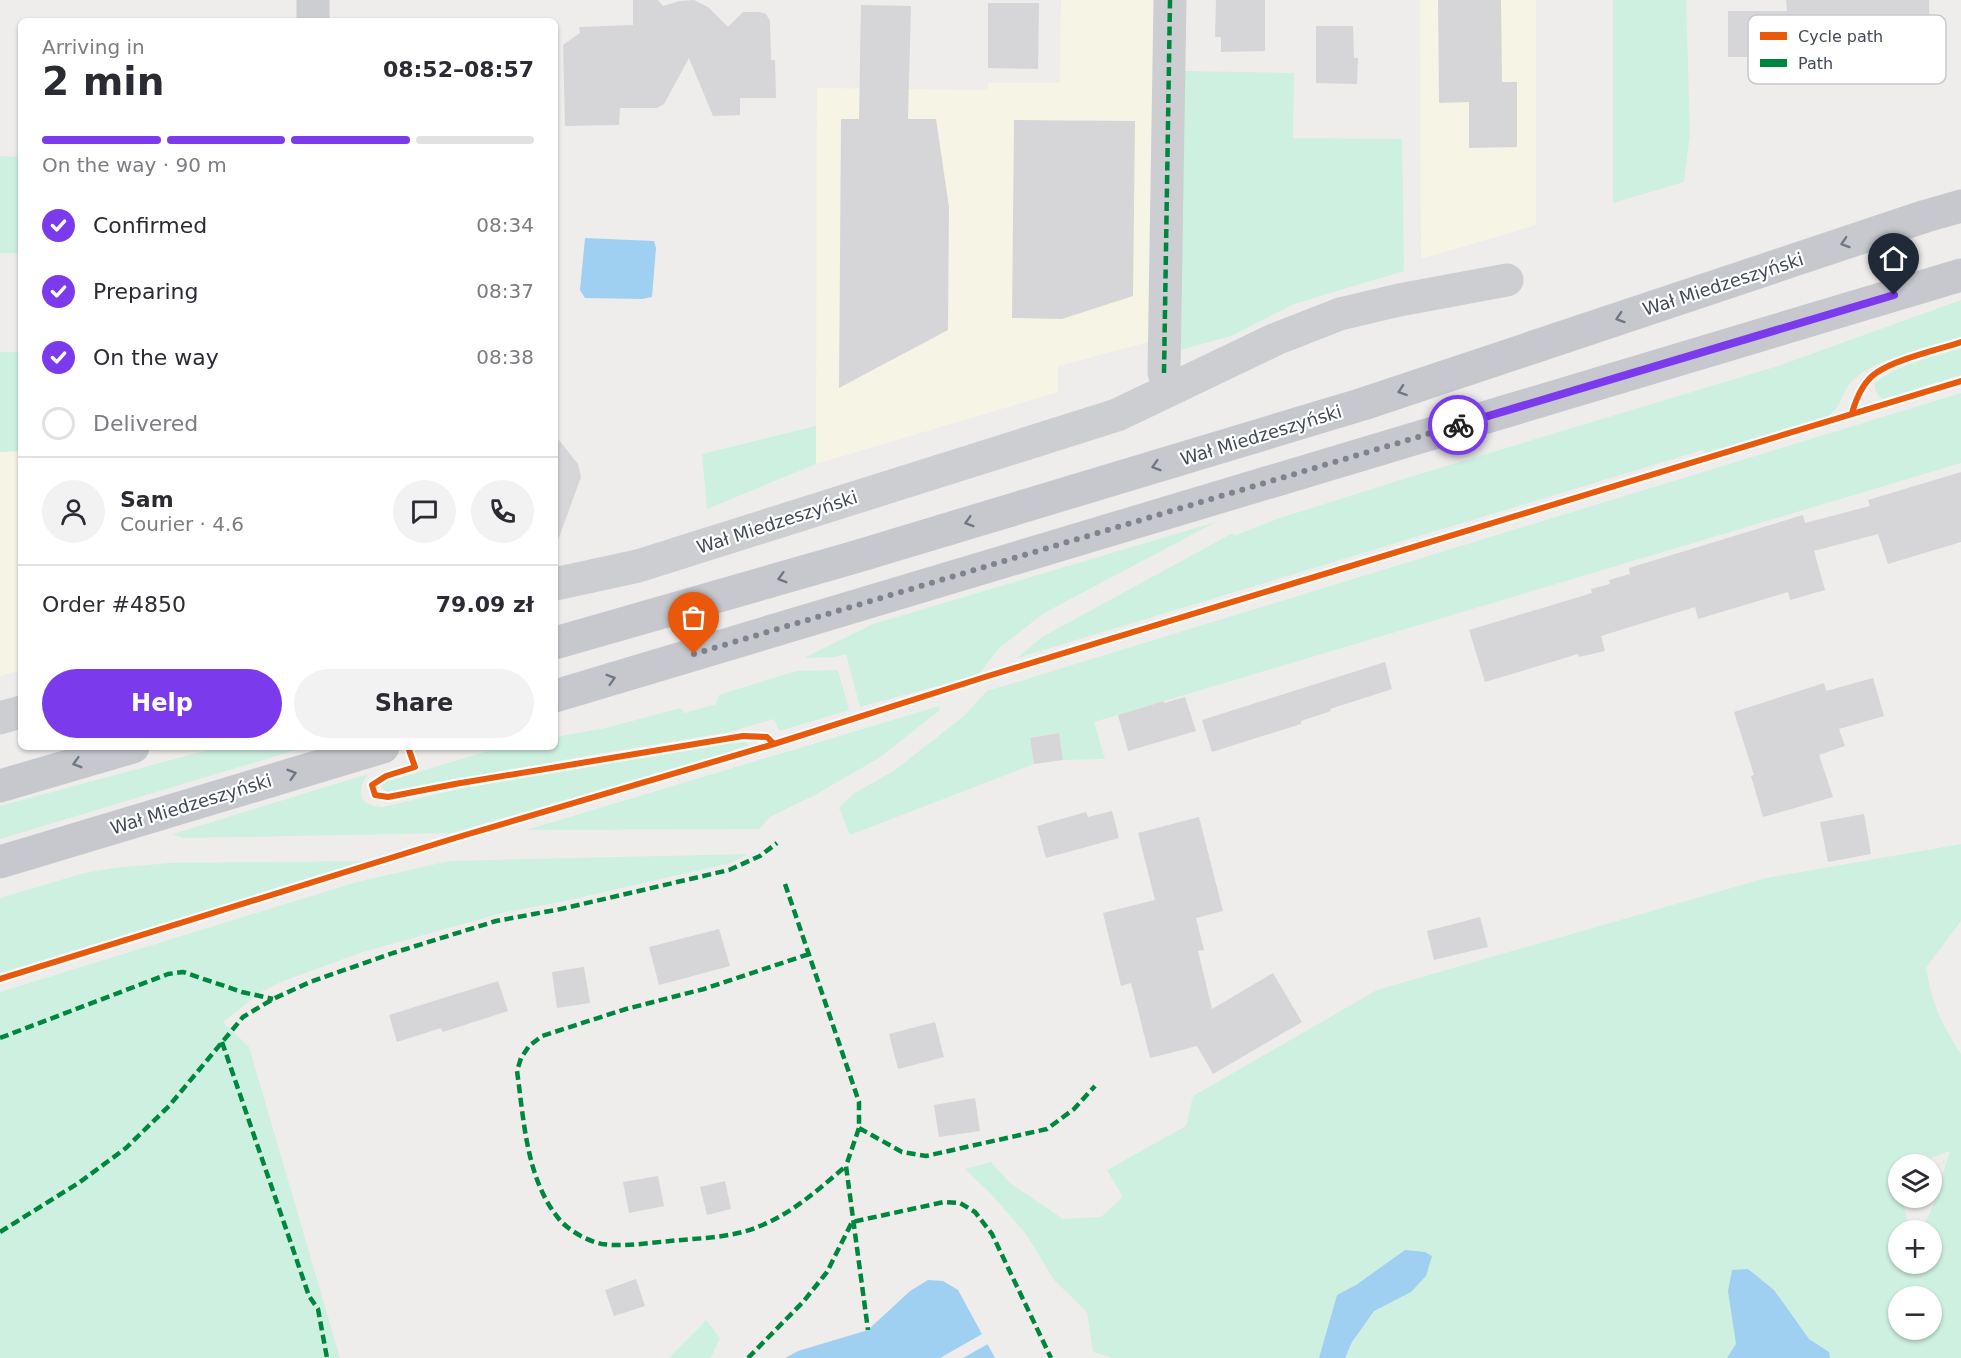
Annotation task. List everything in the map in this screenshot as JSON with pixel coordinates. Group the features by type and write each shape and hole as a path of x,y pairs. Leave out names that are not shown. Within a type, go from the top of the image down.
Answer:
{"main road":[{"name":"Wał Miedzeszyński","path":"558,642 855,557 1363,404 1961,206"},
{"path":"558,695 1961,275"},
{"path":"0,786 123,750"},
{"name":"Wał Miedzeszyński","path":"0,862 373,750"}],"street":[{"path":"313,0 313,18"},
{"path":"1164,373 1170,0"},
{"name":"Wał Miedzeszyński","path":"558,583 649,563 804,512 1117,415 1276,339 1340,314 1399,300 1507,280"},
{"path":"0,718 18,713"}],"shaded area":[{"path":"1061,0 1160,0 1156,340 1058,366 1058,392 816,464 817,88 987,90 988,83 1060,83"},
{"path":"1420,0 1536,0 1536,225 1421,259"},
{"path":"18,451 18,671 0,676 0,452"}],"green space":[{"path":"1613,0 1686,0 1690,133 1684,182 1613,203"},
{"path":"1184,71 1294,73 1293,138 1402,139 1404,271 1294,304 1231,336 1180,350"},
{"path":"0,156 18,157 18,253 0,253"},
{"path":"1961,300 1961,338 1892,358 1866,370 1851,382 1837,407 1828,416 1705,453 1703,450 1017,658 1042,637 1231,534 1236,535 1277,519 1410,477 1778,366"},
{"path":"1961,348 1961,375 1883,399 1876,392 1875,383 1894,371"},
{"path":"0,352 18,352 18,451 0,452"},
{"path":"1961,393 1961,463 1094,722 1105,759 1063,760 1059,733 1030,738 1034,764 850,835 839,808 853,794 895,770 964,716 987,691"},
{"path":"816,426 816,464 707,509 702,454"},
{"path":"1216,522 1044,613 998,649 978,675 860,707 846,654 835,657 804,658 873,624"},
{"path":"838,670 849,710 779,731 774,719 729,732 387,793 381,786 385,782 491,750 558,750 558,736 606,728 680,708 685,713 716,704 719,695 796,671"},
{"path":"939,706 940,710 879,758 815,795 770,817 759,829 526,830"},
{"path":"745,741 749,746 453,833 183,838 173,834 368,774 361,787 362,797 369,804 383,807 463,788"},
{"path":"208,750 296,750 0,839 0,806"},
{"path":"1961,844 1961,921 1926,968 1938,1013 1961,1054 1961,1358 1113,1358 1093,1352 1087,1312 1054,1280 1026,1234 991,1194 965,1169 991,1162 1010,1183 1063,1219 1101,1217 1123,1197 1107,1170 1186,1126 1193,1096 1377,990 1766,878","holes":["1950,1151 1942,1176 1942,1208 1932,1208 1926,1220 1942,1220 1942,1274 1888,1274 1888,1220 1907,1220 1905,1208 1888,1208 1888,1154 1942,1154"]},
{"path":"748,854 731,863 506,912 363,952 283,981 261,992 223,1022 249,1047 340,1358 0,1358 0,992 357,882 449,861"},
{"path":"365,861 0,973 0,898 84,873 114,868 169,863"},
{"path":"706,1320 720,1338 711,1358 669,1358"}],"water":[{"path":"585,238 654,241 656,248 652,297 642,299 585,298 580,290"},
{"path":"1405,1250 1425,1252 1432,1256 1426,1276 1411,1292 1374,1311 1352,1342 1345,1358 1319,1358 1337,1295 1356,1285"},
{"path":"1748,1269 1774,1290 1809,1339 1829,1352 1830,1358 1727,1358 1736,1344 1728,1291 1732,1270"},
{"path":"928,1280 943,1281 958,1290 995,1358 785,1358 798,1351 868,1330 910,1291"}],"pier":[{"path":"982,1334 988,1344 963,1358 940,1358"}],"building":[{"path":"633,0 658,0 663,6 694,0 708,7 728,27 743,12 766,14 770,21 771,60 775,60 776,98 740,98 740,115 713,116 689,58 664,104 657,108 620,108 619,125 565,126 563,45 580,33 579,27 633,25"},
{"path":"1216,0 1265,0 1265,51 1221,52 1221,37 1215,37"},
{"path":"1438,0 1501,0 1502,82 1517,82 1517,147 1469,148 1469,102 1439,103"},
{"path":"1786,0 1929,0 1929,15 1748,15 1748,57 1728,57 1728,11 1787,11"},
{"path":"988,3 1039,3 1038,69 988,68"},
{"path":"861,5 911,6 908,119 936,119 949,207 948,330 839,388 841,119 859,119"},
{"path":"1316,26 1353,26 1354,58 1358,58 1357,84 1316,83"},
{"path":"1014,120 1135,121 1133,296 1062,319 1012,318"},
{"path":"558,439 578,464 581,477 558,540"},
{"path":"1961,472 1961,542 1888,564 1878,534 1814,551 1825,590 1790,600 1788,592 1698,619 1695,607 1601,636 1605,651 1579,657 1578,654 1485,682 1469,630 1592,593 1591,589 1610,584 1609,580 1630,574 1629,568 1803,515 1805,523 1870,506 1868,500"},
{"path":"1385,662 1392,689 1330,709 1331,711 1301,721 1301,724 1212,752 1202,720"},
{"path":"1873,678 1884,716 1839,729 1845,746 1819,755 1833,797 1763,817 1751,776 1754,775 1734,712 1824,683 1826,691"},
{"path":"1185,697 1196,731 1128,751 1118,715"},
{"path":"1059,733 1063,760 1034,764 1030,738"},
{"path":"1112,811 1119,838 1046,858 1037,826 1086,812 1088,817"},
{"path":"1864,814 1871,854 1828,862 1820,822"},
{"path":"1199,817 1223,911 1196,918 1204,950 1198,951 1212,1009 1273,973 1302,1022 1213,1074 1197,1046 1150,1058 1131,983 1121,986 1103,913 1155,900 1138,833"},
{"path":"1480,917 1488,947 1434,960 1427,931"},
{"path":"719,929 730,966 659,985 649,947"},
{"path":"584,967 590,1003 557,1008 552,972"},
{"path":"498,981 508,1011 443,1032 441,1028 397,1042 389,1015"},
{"path":"935,1022 944,1057 898,1069 889,1034"},
{"path":"975,1098 980,1131 939,1137 934,1105"},
{"path":"658,1176 664,1206 629,1213 623,1182"},
{"path":"725,1181 731,1209 707,1215 700,1187"},
{"path":"636,1279 645,1306 614,1316 605,1290"}],"marked path":[{"path":"1164,373 1170,0"},
{"path":"0,1232 80,1182 126,1148 169,1106 243,1017 273,999 310,982 496,921 561,909 729,870 760,856 777,843"},
{"path":"785,884 859,1102 859,1128 846,1166 868,1330"},
{"path":"809,954 704,989 626,1009 542,1036 529,1046 521,1058 517,1071 528,1148 540,1186 559,1219 584,1238 610,1245 704,1238 749,1230 772,1221 795,1207 846,1166"},
{"path":"0,1038 168,974 183,972 242,992 273,999"},
{"path":"222,1042 309,1296 318,1309 327,1358"},
{"path":"859,1128 902,1152 926,1156 1047,1129 1074,1109 1095,1086"},
{"path":"748,1358 803,1302 827,1272 852,1222 944,1202 960,1203 975,1212 992,1234 1051,1358"}],"cycle path":[{"path":"1852,413 1861,391 1876,373 1905,359 1961,342"},
{"path":"0,979 455,838 774,744 988,676 1961,381"},
{"path":"409,750 415,767 386,776 372,785 375,795 388,797 743,736 767,737 774,744"}],"way so far":[{"path":"694,654 1458,425"}],"route":[{"path":"1458,425 1894,295"}]}
